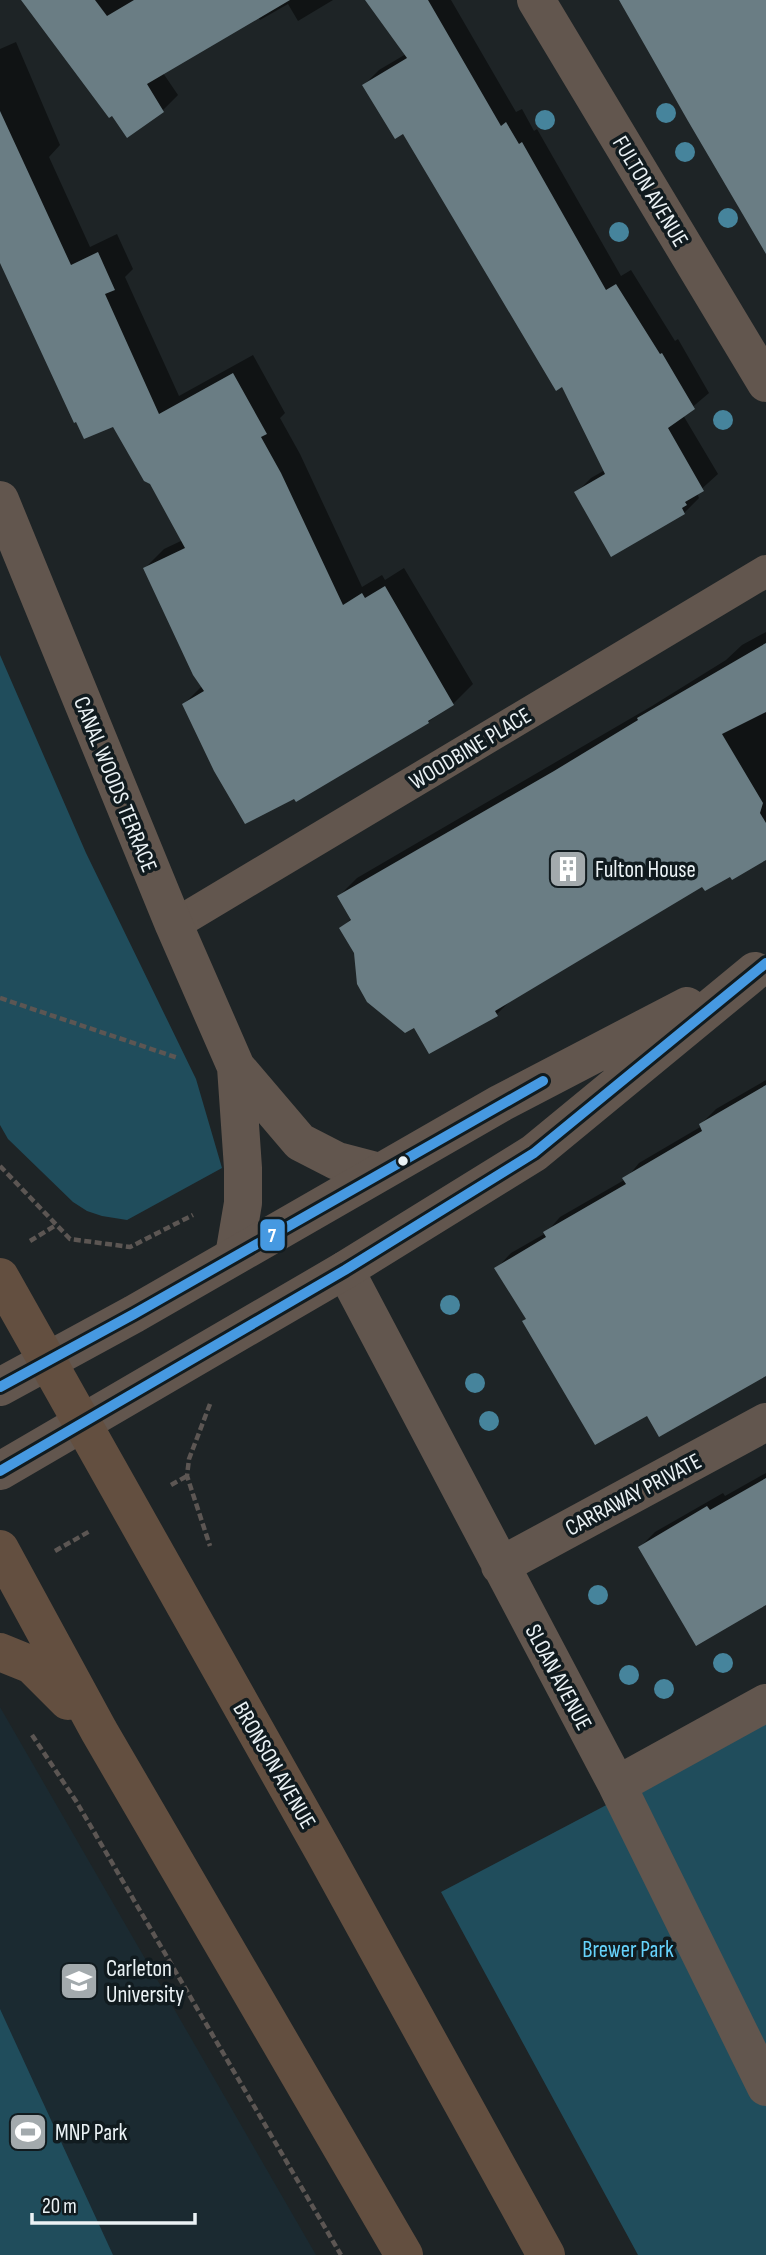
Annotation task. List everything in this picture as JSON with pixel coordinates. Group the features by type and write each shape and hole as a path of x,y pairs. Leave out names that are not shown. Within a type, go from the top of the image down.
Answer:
{"main road":[{"name":"BRONSON AVENUE","path":"0,1277 325,1854 546,2255"},
{"path":"0,1549 99,1731 404,2255"},
{"path":"0,1652 32,1665 99,1731"}],"street":[{"name":"FULTON AVENUE","path":"536,0 766,383"},
{"name":"CANAL WOODS TERRACE","path":"0,500 174,925 236,1067 300,1142 337,1161 379,1172"},
{"path":"0,1387 501,1103 762,975"},
{"path":"0,1471 345,1270 534,1153 762,975"},
{"name":"CANAL WOODS TERRACE","path":"234,1256 243,1203 236,1067"},
{"name":"SLOAN AVENUE","path":"345,1270 617,1785 766,2087"},
{"name":"CARRAWAY PRIVATE","path":"500,1566 766,1422"},
{"path":"617,1785 766,1703"}],"lane":[{"name":"WOODBINE PLACE","path":"174,925 766,571"}],"path":[{"path":"0,998 177,1058 236,1067"},
{"path":"0,1166 56,1225"},
{"path":"212,1398 189,1459 187,1476 213,1553"},
{"path":"31,1734 76,1801 341,2255"}],"shaded area":[{"name":"Carleton University","path":"0,1707 316,2255 0,2255"}],"green space":[{"path":"0,655 86,853 196,1079 222,1168 127,1220 87,1211 73,1202 8,1139 0,1125"},
{"name":"Brewer Park","path":"766,1721 766,2255 638,2255 441,1892"},
{"name":"MNP Park","path":"0,2009 113,2255 0,2255"}],"building":[{"path":"21,0 95,0 107,16 134,0 290,0 147,84 164,112 127,138"},
{"path":"365,0 428,0 501,126 506,122 519,144 522,142 606,290 616,284 695,409 668,428 704,491 685,502 687,505 682,508 685,514 611,557 574,492 605,474 562,387 556,391 403,134 395,139 362,85 407,58"},
{"path":"619,0 766,0 766,254 688,121"},
{"path":"0,111 71,265 98,252 115,290 105,294 159,414 233,373 267,434 261,437 281,473 343,605 362,593 365,598 385,586 454,705 428,721 429,723 296,802 294,799 245,824 214,771 182,704 204,691 193,675 143,568 185,548 150,484 144,481 113,427 84,439 76,422 74,423 0,263"},
{"name":"Fulton House","path":"766,643 766,712 722,734 763,803 760,813 766,823 766,860 732,880 730,877 705,891 702,887 495,1011 498,1016 429,1054 414,1028 405,1033 367,1002 357,984 354,953 339,928 351,920 337,896 554,771 638,720 637,718"},
{"path":"766,1085 766,1376 659,1437 647,1416 595,1445 522,1321 526,1319 494,1268 546,1237 543,1232 626,1184 622,1178 702,1131 699,1124"},
{"path":"766,1478 766,1605 696,1646 638,1547 707,1506 710,1510"}],"transit line":[{"name":"7","path":"0,1471 345,1270 534,1153 766,963"},
{"name":"7","path":"0,1387 134,1314 543,1081"}],"place":[{"name":"Fulton House","path":"568,869"},
{"name":"Carleton University","path":"79,1981"},
{"name":"MNP Park","path":"28,2132"}]}
